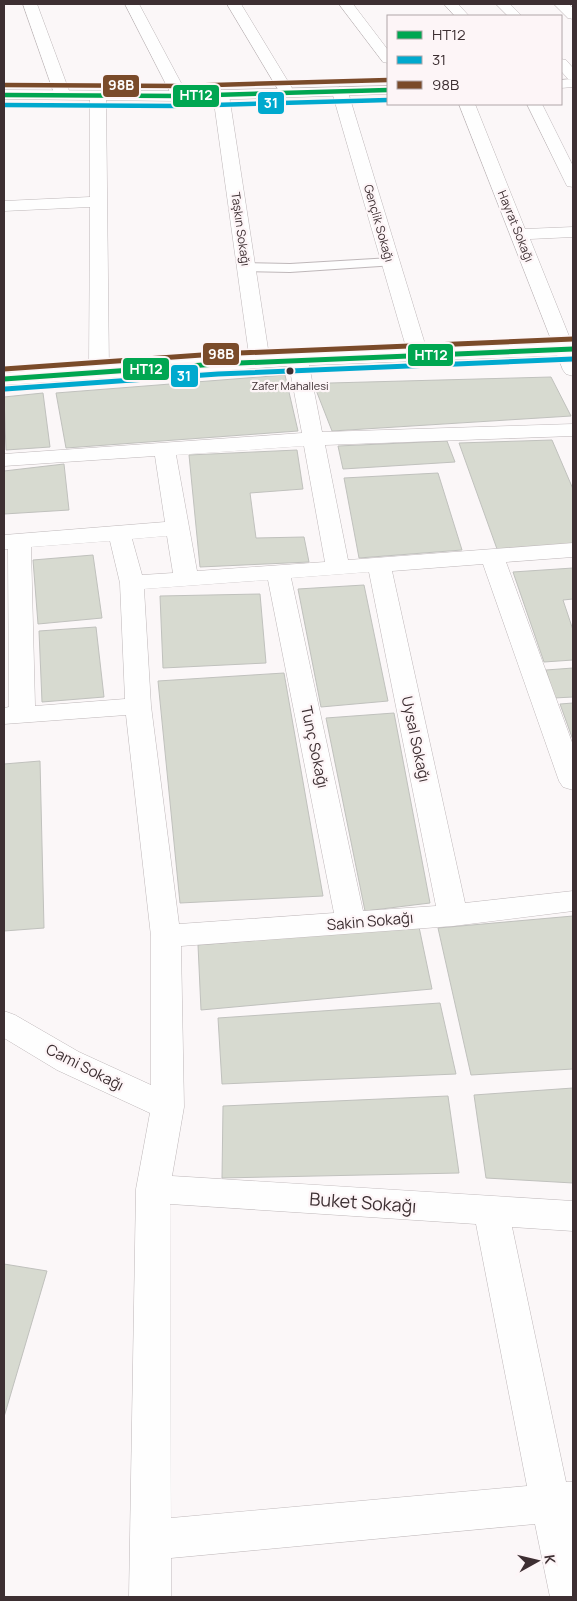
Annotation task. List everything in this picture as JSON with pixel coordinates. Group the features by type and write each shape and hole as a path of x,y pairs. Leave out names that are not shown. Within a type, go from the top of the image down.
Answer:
{"street":[{"path":"30,4 63,96"},
{"path":"132,4 180,96"},
{"path":"234,4 288,93"},
{"path":"346,4 387,58"},
{"path":"451,4 461,15"},
{"path":"503,4 514,15"},
{"path":"561,4 573,15"},
{"path":"562,65 573,76"},
{"path":"4,95 180,96 387,90"},
{"name":"Gençlik Sokağı","path":"340,92 418,354"},
{"name":"Taşkın Sokağı","path":"221,95 260,362"},
{"path":"98,96 99,370"},
{"name":"Hayrat Sokağı","path":"467,105 519,234 569,349 573,370"},
{"path":"534,105 573,182"},
{"path":"4,206 98,202"},
{"path":"519,234 573,232"},
{"path":"4,379 99,370 418,354 569,349"},
{"path":"298,360 338,567"},
{"path":"4,460 314,439 573,430"},
{"path":"164,449 186,578"},
{"path":"138,706 13,716 12,542 178,528"},
{"path":"119,533 132,583 138,706 166,936 168,1107 153,1189 150,1597"},
{"path":"132,583 573,550"},
{"path":"492,556 573,781"},
{"name":"Uysal Sokağı","path":"379,564 453,914"},
{"name":"Tunç Sokağı","path":"278,572 351,923"},
{"name":"Sakin Sokağı","path":"166,936 351,923 573,901"},
{"name":"Cami Sokağı","path":"4,1023 68,1061 168,1107"},
{"name":"Buket Sokağı","path":"153,1189 573,1216"},
{"path":"491,1210 561,1502 571,1597"},
{"path":"150,1540 561,1502"}],"lane":[{"path":"246,267 290,268 391,262"}],"building":[{"path":"285,375 298,431 66,448 56,393"},
{"path":"551,377 571,416 332,431 316,390 330,383"},
{"path":"43,393 50,447 6,450 4,397"},
{"path":"552,440 573,489 573,544 497,549 459,443"},
{"path":"447,441 455,462 343,469 338,446"},
{"path":"297,450 303,489 250,493 256,538 304,537 309,562 200,567 189,455"},
{"path":"64,464 69,510 4,514 4,471"},
{"path":"438,473 462,550 359,558 344,478"},
{"path":"93,555 102,618 38,624 33,560"},
{"path":"573,568 573,599 563,600 573,630 573,660 544,662 513,572"},
{"path":"364,585 388,701 321,707 298,589"},
{"path":"260,594 266,663 163,668 160,596"},
{"path":"96,627 104,697 42,702 39,631"},
{"path":"573,668 573,697 554,698 546,670"},
{"path":"284,673 323,896 180,903 158,681"},
{"path":"573,703 573,740 560,704"},
{"path":"394,713 430,903 365,911 326,718"},
{"path":"40,761 44,928 4,931 4,764"},
{"path":"573,916 573,1069 471,1075 438,928"},
{"path":"419,927 432,989 201,1010 198,945"},
{"path":"440,1003 456,1074 222,1084 218,1018"},
{"path":"573,1088 573,1183 486,1178 474,1095"},
{"path":"448,1096 459,1173 222,1178 223,1106"},
{"path":"4,1264 47,1271 4,1417"}],"transit line":[{"name":"98B","path":"4,85 180,86 387,80"},
{"name":"HT12","path":"4,95 180,96 387,90"},
{"name":"31","path":"4,105 180,106 387,100"},
{"name":"98B","path":"4,369 216,354 573,339"},
{"name":"HT12","path":"4,379 217,364 573,349"},
{"name":"31","path":"5,389 218,374 573,359"}],"place":[{"name":"Zafer Mahallesi","path":"290,371"}]}
